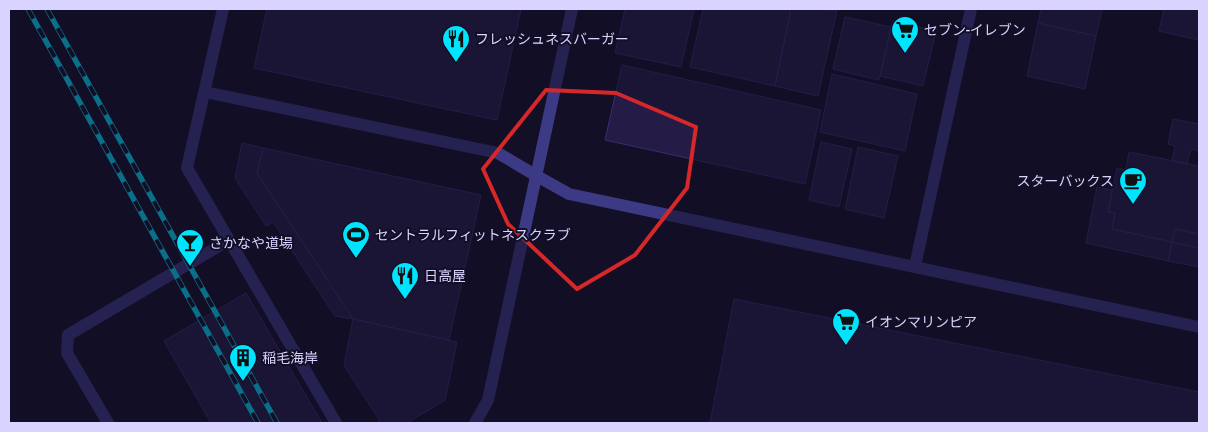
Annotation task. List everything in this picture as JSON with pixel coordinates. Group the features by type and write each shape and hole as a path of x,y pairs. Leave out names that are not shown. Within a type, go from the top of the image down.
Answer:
{"street":[{"path":"224,9 187,168 336,423"},
{"path":"475,423 488,400 572,9"},
{"path":"915,266 971,9"},
{"path":"205,92 498,153 569,194 1199,327"},
{"path":"108,423 67,353 68,335 229,240"}],"highlighted area":[{"path":"546,90 616,93 696,127 687,188 635,255 577,289 508,224 483,169"}],"building":[{"path":"267,9 521,9 497,120 254,68"},
{"path":"625,9 694,9 681,67 615,53"},
{"path":"703,9 791,9 775,86 690,67"},
{"path":"791,9 837,10 818,96 775,86"},
{"path":"1041,9 1102,9 1096,36 1038,23"},
{"path":"1164,9 1199,9 1199,40 1159,31"},
{"path":"845,17 891,27 879,80 833,69"},
{"path":"893,21 936,31 923,86 880,76"},
{"path":"1038,23 1096,36 1085,89 1027,76"},
{"path":"622,65 821,110 805,184 605,140"},
{"path":"832,74 917,94 905,151 820,132"},
{"path":"1173,119 1199,124 1199,151 1191,149 1187,164 1172,161 1175,146 1168,144"},
{"path":"821,142 852,149 839,207 809,200"},
{"path":"242,143 263,148 257,173 353,319 335,316 273,222 266,226 235,178"},
{"path":"858,147 898,156 884,218 845,209"},
{"path":"263,148 481,195 449,340 353,319 257,173"},
{"path":"1129,152 1199,166 1199,234 1175,229 1172,242 1112,229 1115,213 1108,212 1117,168 1126,170"},
{"path":"1097,187 1112,190 1108,212 1115,213 1112,229 1172,242 1168,261 1086,243"},
{"path":"1175,229 1199,234 1199,248 1172,242"},
{"path":"1172,242 1199,248 1199,267 1168,261"},
{"name":"稲毛海岸","path":"246,293 322,423 211,423 164,341"},
{"name":"イオンマリンピア","path":"734,299 1199,392 1199,423 710,423"},
{"path":"353,319 457,342 445,400 407,423 381,423 344,365"}],"railway":[{"path":"28,9 258,423"},
{"path":"47,9 277,423"}],"place":[{"name":"セブン-イレブン","path":"905,54"},
{"name":"フレッシュネスバーガー","path":"456,63"},
{"name":"スターバックス","path":"1133,205"},
{"name":"セントラルフィットネスクラブ","path":"356,259"},
{"name":"さかなや道場","path":"190,267"},
{"name":"日高屋","path":"405,300"},
{"name":"イオンマリンピア","path":"846,346"},
{"name":"稲毛海岸","path":"243,382"}]}
